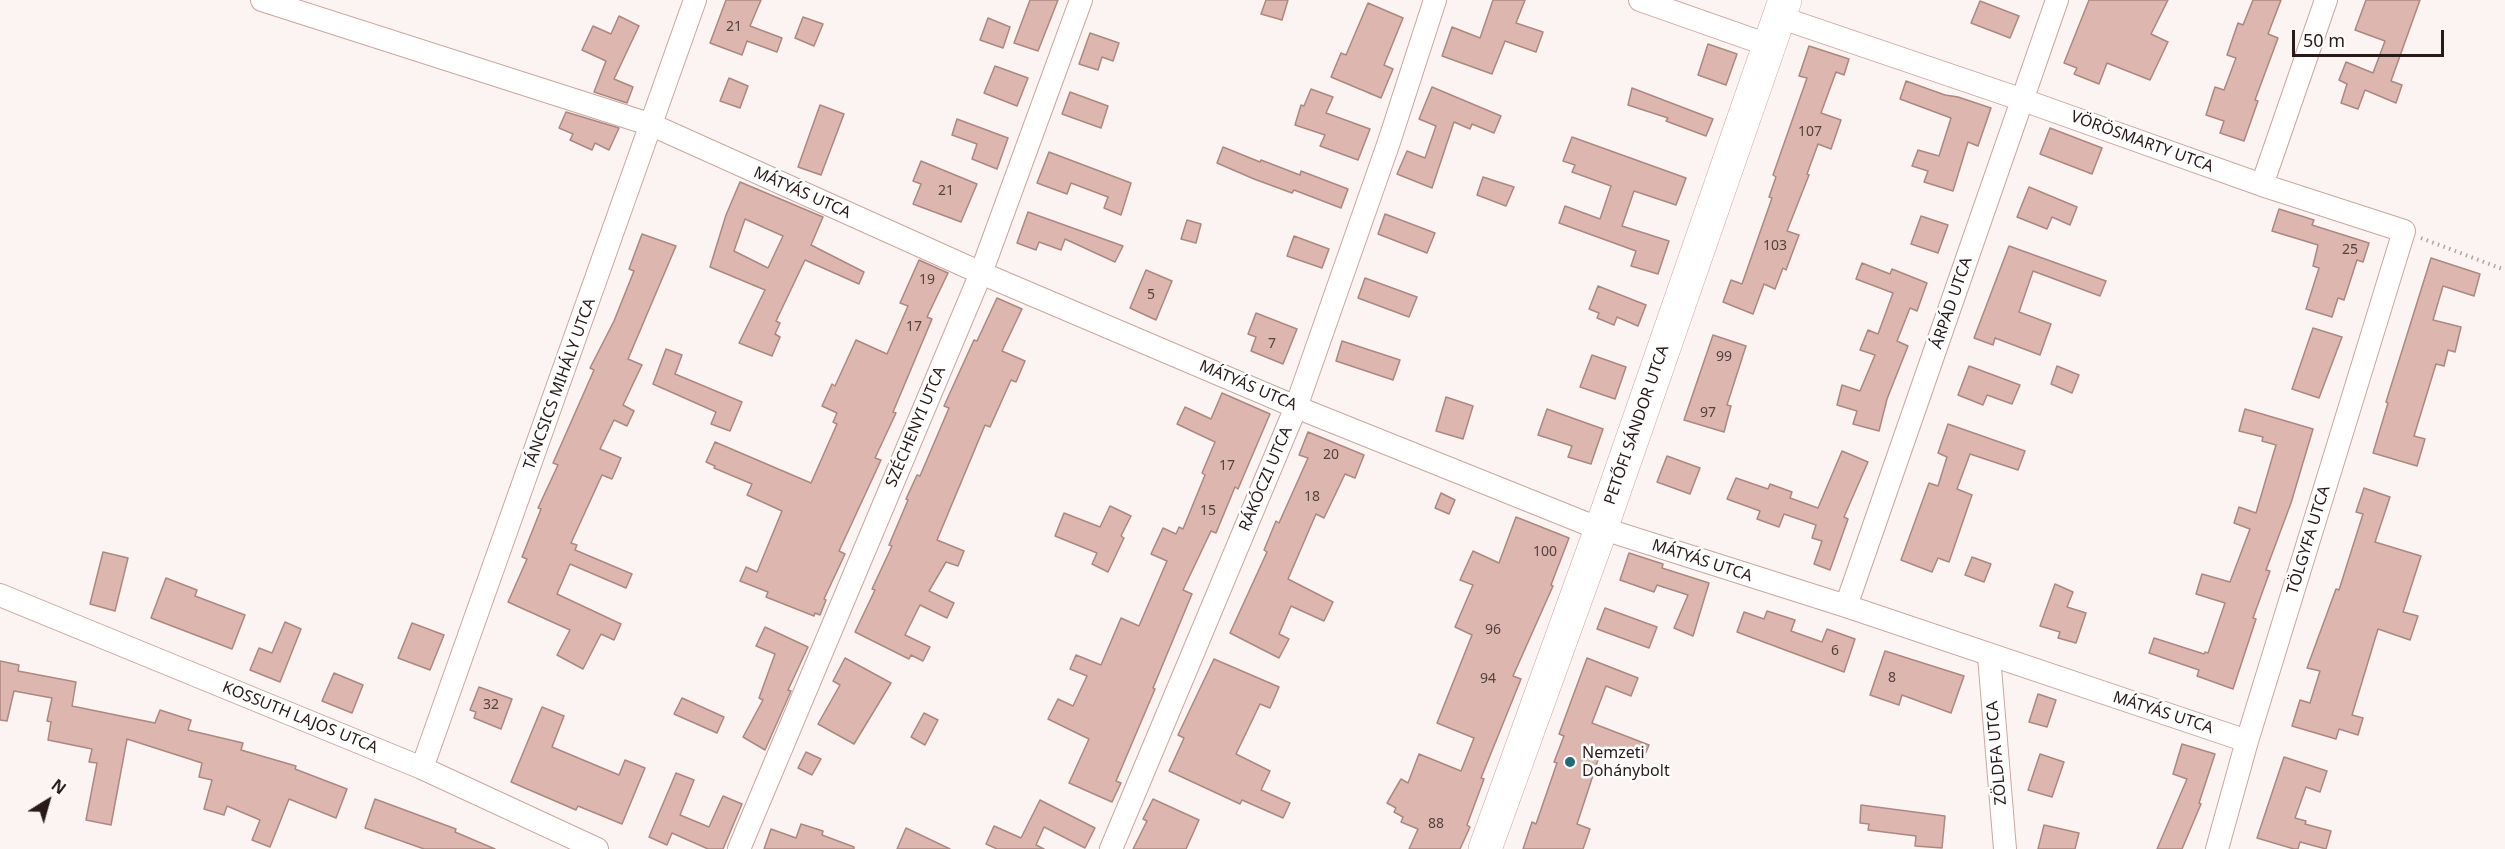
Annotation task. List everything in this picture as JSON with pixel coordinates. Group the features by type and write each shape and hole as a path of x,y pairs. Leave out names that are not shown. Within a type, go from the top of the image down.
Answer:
{"main road":[{"name":"PETŐFI SÁNDOR UTCA","path":"1485,849 1601,529 1777,21"}],"street":[{"name":"MÁTYÁS UTCA","path":"262,0 652,126 981,273 1296,407 1601,529 1846,606 2247,741"},
{"name":"TÁNCSICS MIHÁLY UTCA","path":"423,768 695,0"},
{"name":"SZÉCHENYI UTCA","path":"739,849 981,273 1081,0"},
{"name":"RÁKÓCZI UTCA","path":"1111,849 1296,407 1436,0"},
{"name":"VÖRÖSMARTY UTCA","path":"1640,0 1777,21 2023,99 2262,185 2404,231"},
{"name":"ÁRPÁD UTCA","path":"1846,606 2057,0"},
{"path":"2262,185 2326,0"},
{"name":"TÖLGYFA UTCA","path":"2217,849 2247,741 2404,231"},
{"name":"KOSSUTH LAJOS UTCA","path":"0,595 423,768 597,849"},
{"name":"ZÖLDFA UTCA","path":"1989,656 2005,849"}],"path":[{"path":"2404,231 2505,270"}],"building":[{"path":"726,0 761,0 750,26 782,38 777,52 747,41 742,55 710,43"},
{"path":"1030,0 1058,0 1038,51 1014,43"},
{"path":"1266,0 1288,0 1282,20 1261,14"},
{"path":"1493,0 1525,0 1516,23 1543,32 1536,52 1505,41 1492,74 1442,56 1452,27 1480,38"},
{"path":"2089,0 2168,0 2151,34 2168,42 2150,80 2107,63 2099,84 2074,74 2077,68 2064,63"},
{"path":"2253,0 2281,0 2268,34 2278,38 2255,100 2258,101 2244,141 2220,133 2224,121 2206,115 2215,87 2224,90 2236,58 2227,55 2238,23 2243,25"},
{"path":"2366,0 2420,0 2391,81 2402,85 2396,103 2365,90 2358,109 2341,103 2347,84 2339,80 2346,62 2373,73 2385,41 2355,30"},
{"path":"1980,1 2019,16 2010,38 1971,23"},
{"path":"1368,3 1403,18 1384,65 1393,69 1381,98 1331,77 1341,53 1346,55"},
{"path":"619,16 639,26 614,79 633,87 627,103 594,92 606,61 582,50 593,26 611,34"},
{"path":"803,17 823,24 814,46 795,38"},
{"path":"988,18 1010,27 1003,48 980,40"},
{"path":"1090,33 1119,43 1113,61 1102,57 1098,70 1079,64"},
{"path":"1708,44 1737,54 1726,85 1698,75"},
{"path":"1809,46 1849,59 1844,75 1836,72 1821,113 1841,120 1831,149 1818,144 1807,174 1809,175 1787,231 1799,235 1786,270 1783,268 1775,289 1764,284 1753,314 1723,302 1731,280 1742,284 1772,198 1769,197 1776,177 1773,175 1807,78 1799,76"},
{"path":"995,66 1028,78 1017,106 984,93"},
{"path":"729,78 748,86 740,108 720,101"},
{"path":"1906,81 1991,108 1978,146 1968,142 1953,191 1924,182 1928,171 1912,166 1918,150 1939,156 1951,118 1900,99"},
{"path":"1432,87 1501,116 1494,133 1472,124 1470,129 1454,122 1432,188 1397,174 1407,151 1425,158 1436,126 1419,119"},
{"path":"1632,88 1713,119 1706,136 1666,121 1668,118 1628,105"},
{"path":"1311,89 1333,97 1326,113 1370,129 1358,160 1320,146 1325,135 1295,125 1301,105 1304,106"},
{"path":"1070,92 1108,106 1101,128 1062,114"},
{"path":"820,105 844,114 821,175 798,167"},
{"path":"566,112 619,128 609,150 595,143 592,150 570,140 573,134 559,128"},
{"path":"957,119 1008,138 997,169 972,159 977,144 952,135"},
{"path":"2050,128 2102,148 2092,174 2040,154"},
{"path":"1572,137 1686,178 1676,205 1634,191 1622,226 1669,241 1658,274 1631,266 1636,251 1559,223 1565,206 1600,219 1611,186 1572,172 1575,165 1563,161"},
{"path":"1223,147 1260,162 1261,160 1300,175 1301,171 1348,189 1341,208 1294,190 1292,193 1217,163"},
{"path":"1049,152 1131,183 1121,215 1104,208 1108,197 1071,183 1067,194 1037,183"},
{"path":"921,161 977,184 961,222 913,204 921,184 913,181"},
{"path":"1483,177 1514,187 1506,206 1477,195"},
{"path":"740,182 823,217 811,245 864,272 859,284 805,260 776,321 780,323 775,334 780,337 772,356 739,343 765,290 710,267 726,215","holes":["745,219 783,236 768,268 734,251"]},
{"path":"2029,187 2077,207 2070,225 2052,217 2047,229 2017,217"},
{"path":"2279,209 2314,220 2312,225 2369,243 2363,262 2357,260 2344,300 2338,298 2332,317 2306,309 2319,268 2313,266 2318,245 2272,231"},
{"path":"1028,212 1123,246 1115,262 1065,239 1061,250 1039,242 1036,250 1017,243"},
{"path":"1385,214 1435,233 1427,253 1378,234"},
{"path":"1921,216 1948,225 1938,253 1911,244"},
{"path":"1187,220 1201,224 1196,243 1181,239"},
{"path":"642,234 676,246 628,359 642,365 623,405 634,411 627,426 614,420 600,449 621,458 612,479 602,475 571,543 577,545 575,550 632,574 626,588 570,564 557,594 621,624 614,640 601,634 583,669 557,655 570,630 508,602 527,559 522,557 541,509 538,508 558,465 553,463 594,370 590,368 614,321 634,271 629,269"},
{"path":"1294,236 1329,249 1322,268 1287,256"},
{"path":"2009,246 2106,281 2100,296 2033,271 2019,312 2051,324 2040,355 1995,338 1993,345 1974,338"},
{"path":"2431,258 2480,274 2474,296 2443,286 2433,320 2461,327 2455,352 2448,350 2444,366 2436,364 2414,436 2425,439 2417,466 2373,453 2388,403 2386,402"},
{"path":"919,260 948,273 927,317 932,319 893,412 896,413 875,458 881,460 839,551 845,554 824,599 826,600 820,615 815,613 814,616 766,597 768,592 740,581 746,567 757,572 782,511 747,495 752,484 714,468 715,466 706,462 715,442 811,483 837,424 833,422 837,413 822,406 832,384 835,386 856,340 887,354 908,306 900,303"},
{"path":"1862,263 1890,274 1892,269 1927,283 1917,311 1910,308 1897,341 1908,346 1887,399 1879,431 1853,424 1857,411 1837,405 1842,385 1860,391 1875,355 1860,350 1868,330 1878,334 1893,293 1856,279"},
{"path":"1146,270 1172,281 1156,320 1130,308"},
{"path":"1365,278 1417,297 1409,317 1358,298"},
{"path":"1598,286 1646,305 1638,326 1617,317 1614,325 1597,318 1599,313 1589,309"},
{"path":"997,298 1022,309 1002,351 1025,361 1016,382 1011,380 990,427 985,425 937,540 964,551 958,566 946,562 929,591 954,603 947,618 920,605 905,635 930,647 923,661 911,655 909,659 855,632 892,546 889,545 908,500 906,499 917,475 920,476 949,408 944,406 974,340 977,341"},
{"path":"1256,313 1297,329 1283,364 1251,351 1256,337 1248,334"},
{"path":"2313,328 2342,337 2319,398 2292,389"},
{"path":"1713,335 1746,346 1727,405 1731,406 1724,432 1684,420"},
{"path":"1342,341 1400,360 1393,380 1336,361"},
{"path":"666,349 682,355 675,374 742,402 730,431 711,424 716,412 653,384"},
{"path":"1592,355 1626,367 1615,399 1580,387"},
{"path":"1969,366 2020,385 2012,404 1987,395 1983,405 1958,395"},
{"path":"2057,366 2079,375 2072,393 2051,384"},
{"path":"1222,393 1270,414 1238,489 1235,487 1216,533 1211,531 1183,590 1192,594 1116,781 1121,783 1112,802 1069,783 1089,739 1048,719 1058,699 1073,706 1087,676 1070,669 1076,655 1101,665 1121,618 1139,626 1167,561 1151,554 1163,528 1176,534 1179,527 1183,529 1205,475 1202,473 1215,442 1177,424 1185,407 1211,419"},
{"path":"1446,397 1473,406 1463,439 1436,431"},
{"path":"1547,409 1603,429 1591,464 1568,457 1572,446 1538,435"},
{"path":"2245,409 2313,429 2291,503 2266,570 2270,571 2253,618 2256,619 2233,689 2197,676 2199,670 2149,653 2154,638 2204,654 2208,653 2225,603 2196,594 2202,574 2230,582 2250,529 2234,523 2239,507 2256,513 2276,445 2262,441 2263,437 2239,431"},
{"path":"1948,424 2025,451 2018,470 1970,454 1957,489 1972,495 1949,562 1938,558 1932,572 1901,560 1929,483 1938,486 1947,457 1938,453"},
{"path":"1308,432 1364,455 1355,478 1345,474 1324,518 1316,514 1288,579 1333,602 1324,621 1291,606 1279,634 1289,639 1279,658 1230,633 1267,552 1264,550 1276,521 1279,523 1308,458 1299,455"},
{"path":"1842,451 1868,462 1844,517 1848,519 1830,570 1814,564 1822,541 1812,538 1816,525 1784,514 1779,527 1757,519 1760,511 1727,499 1736,478 1768,489 1770,484 1792,492 1790,498 1818,508"},
{"path":"1667,456 1700,468 1690,494 1657,482"},
{"path":"2364,488 2390,497 2375,542 2421,556 2403,612 2418,616 2410,640 2378,629 2352,715 2363,718 2358,735 2339,729 2336,739 2292,726 2300,700 2310,703 2320,671 2307,668 2336,589 2339,590 2363,514 2356,512"},
{"path":"1441,493 1455,500 1449,514 1435,508"},
{"path":"1110,506 1131,516 1121,536 1124,538 1108,572 1092,564 1097,553 1055,536 1064,513 1100,527"},
{"path":"1516,517 1569,538 1551,585 1553,586 1513,676 1521,679 1481,778 1484,779 1467,825 1470,827 1460,849 1409,849 1418,829 1401,822 1403,817 1394,812 1396,808 1387,803 1401,779 1408,783 1419,754 1461,771 1474,738 1437,723 1472,635 1455,627 1473,585 1460,580 1473,551 1499,563"},
{"path":"103,552 128,558 115,611 90,604"},
{"path":"1629,553 1663,564 1662,568 1709,583 1693,636 1674,628 1688,595 1657,585 1654,592 1620,580"},
{"path":"1972,557 1991,564 1984,582 1965,575"},
{"path":"166,578 197,590 195,596 245,615 232,649 151,618"},
{"path":"2055,584 2073,592 2067,607 2086,613 2076,643 2058,638 2060,632 2040,626"},
{"path":"1605,608 1657,627 1649,648 1597,629"},
{"path":"1767,611 1795,620 1791,631 1822,642 1827,629 1855,639 1844,672 1737,632 1744,612 1764,619"},
{"path":"285,622 301,629 280,682 250,670 259,648 272,653"},
{"path":"412,623 444,635 430,670 398,658"},
{"path":"765,627 808,647 788,690 791,691 765,750 743,737 763,700 759,698 775,654 756,646"},
{"path":"1885,651 1964,676 1951,713 1902,695 1899,705 1870,695"},
{"path":"845,658 891,683 854,744 818,724 840,685 833,681"},
{"path":"1587,658 1638,678 1631,696 1606,686 1592,723 1649,745 1643,759 1620,750 1617,757 1601,751 1577,824 1590,829 1583,849 1523,849 1532,822 1536,824 1557,763 1554,762 1564,736 1559,734"},
{"path":"1214,659 1279,687 1270,708 1260,704 1236,754 1270,771 1261,790 1290,803 1283,818 1242,800 1240,804 1169,771 1184,738 1178,735"},
{"path":"0,661 19,665 18,671 76,682 72,706 155,723 160,710 191,720 188,730 243,743 241,750 296,766 295,769 347,789 336,818 289,799 270,847 252,840 260,820 227,806 224,815 204,809 212,780 199,777 202,763 127,739 111,825 86,820 97,763 89,762 92,749 48,740 51,722 47,721 52,698 14,691 7,721 0,720"},
{"path":"334,673 363,685 352,713 322,701"},
{"path":"479,687 512,699 501,729 474,718 476,712 470,710"},
{"path":"2038,694 2056,700 2047,727 2029,722"},
{"path":"682,698 724,717 717,733 674,714"},
{"path":"542,707 564,716 552,747 619,775 625,760 645,768 622,824 578,806 576,810 511,782"},
{"path":"924,713 938,720 925,745 911,737"},
{"path":"2182,744 2215,754 2199,803 2201,804 2182,849 2157,849 2187,779 2173,774"},
{"path":"806,752 821,759 812,775 798,768"},
{"path":"2040,754 2064,762 2052,797 2028,790"},
{"path":"2284,757 2327,771 2320,792 2306,787 2295,818 2306,821 2305,824 2331,831 2326,849 2300,842 2298,849 2294,849 2257,838"},
{"path":"676,773 694,780 680,815 709,827 723,796 742,804 723,849 708,849 672,833 667,845 649,837"},
{"path":"375,799 456,829 455,832 495,849 424,849 365,828"},
{"path":"1153,799 1199,820 1186,849 1133,849 1147,821 1143,819"},
{"path":"1040,800 1095,828 1085,848 1044,827 1036,845 1044,849 997,849 986,844 994,826 1021,838"},
{"path":"1861,805 1945,816 1942,848 1915,846 1916,836 1868,830 1869,824 1860,823"},
{"path":"801,824 823,831 822,835 854,847 854,849 764,849 771,829 796,838"},
{"path":"2044,825 2079,833 2075,849 2038,849"},
{"path":"906,828 950,849 897,849"}],"place":[{"name":"Nemzeti Dohánybolt","path":"1570,762"}]}
